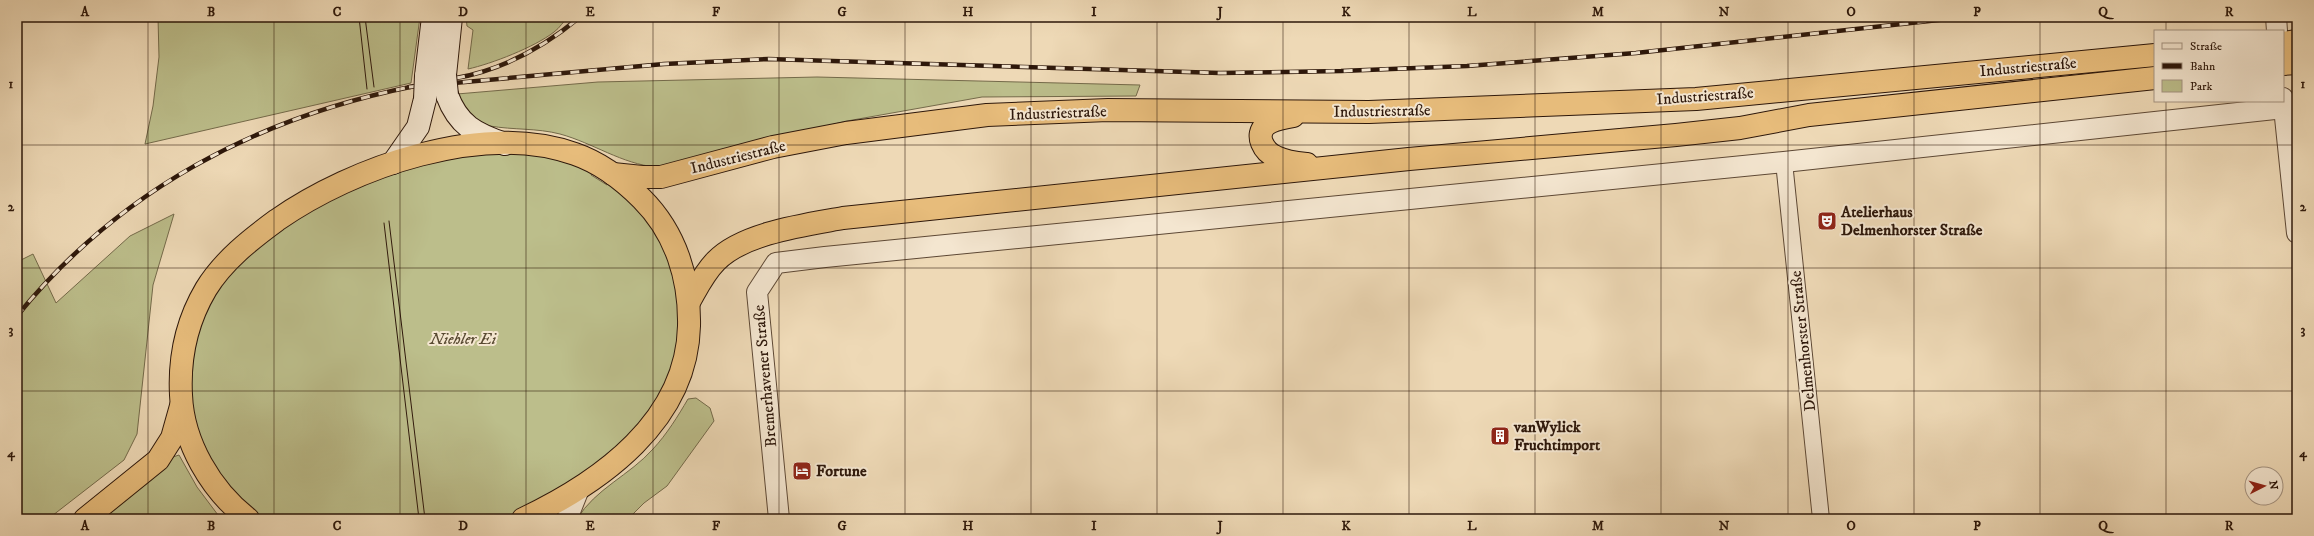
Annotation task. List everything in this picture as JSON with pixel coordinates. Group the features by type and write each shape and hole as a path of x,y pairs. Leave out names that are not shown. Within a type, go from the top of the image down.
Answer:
{"highway":[{"path":"2284,42 2297,41"},
{"name":"Industriestraße","path":"606,169 642,177 661,176 773,147 846,133 987,115 1108,110 1341,112 1696,99 2154,55"},
{"path":"2284,64 2297,63"},
{"name":"Industriestraße","path":"689,302 709,268 727,253 756,239 809,225 892,212 1336,168 1409,159 1676,136 1740,128 1809,115 2154,78"},
{"path":"1336,168 1292,162 1275,157 1267,151 1261,143 1260,133 1266,125 1279,119 1341,112"},
{"path":"85,519 158,460 172,438 181,384 186,334 194,312 207,288 224,265 247,243 293,209 333,186 393,163 451,148 505,144 531,144 576,154 606,169 649,206 662,223 675,246 682,268 689,302 689,331 677,383 654,424 636,445 579,489 523,519"},
{"path":"181,384 191,442 202,467 228,502 248,519"}],"main road":[{"path":"433,17 439,82 451,108 460,120 472,130 505,144"},
{"path":"393,163 418,127 425,99 439,82 451,17"}],"street":[{"path":"2276,17 2277,30"},
{"path":"1784,162 2283,103 2297,232"},
{"name":"Bremerhavener Straße","path":"779,519 757,292 776,264 825,257 1784,162"},
{"name":"Delmenhorster Straße","path":"1784,162 1821,519"},
{"path":"567,519 579,489"}],"green space":[{"path":"158,17 420,17 411,83 145,144 153,106 159,57"},
{"path":"466,17 569,17 546,38 525,49 468,69 473,30 467,26"},
{"path":"817,77 1140,85 1136,96 982,97 847,121 656,167 619,158 560,134 490,126 470,114 457,94 598,82"},
{"name":"Niehler Ei","path":"488,153 535,153 593,171 591,175 607,185 609,182 634,202 661,237 679,295 679,346 659,402 619,450 531,507 502,519 261,519 231,493 199,441 188,384 198,325 226,274 277,229 347,190 434,160"},
{"path":"174,214 153,285 137,434 124,460 48,519 17,519 17,262 33,254 56,303 130,236"},
{"path":"696,398 710,408 714,421 667,486 644,503 628,519 577,519 584,508 593,499 634,467 653,449 668,431 688,399"},
{"path":"179,455 197,487 221,519 98,519 166,466 173,457"}],"tram line":[{"path":"359,17 367,89"},
{"path":"365,17 374,87"},
{"path":"389,221 425,519"},
{"path":"384,223 419,519"}],"railway":[{"path":"456,78 490,69 522,56 552,38 580,17"},
{"path":"409,87 664,64 768,59 1220,73 1341,71 1467,66 1636,53 1966,17"},
{"path":"17,316 57,271 100,231 146,196 195,165 247,139 301,117 357,100 415,86"}],"place":[{"name":"Atelierhaus Delmenhorster Straße","path":"1827,221"},
{"name":"vanWylick Fruchtimport","path":"1500,436"},
{"name":"Fortune","path":"802,471"}]}
